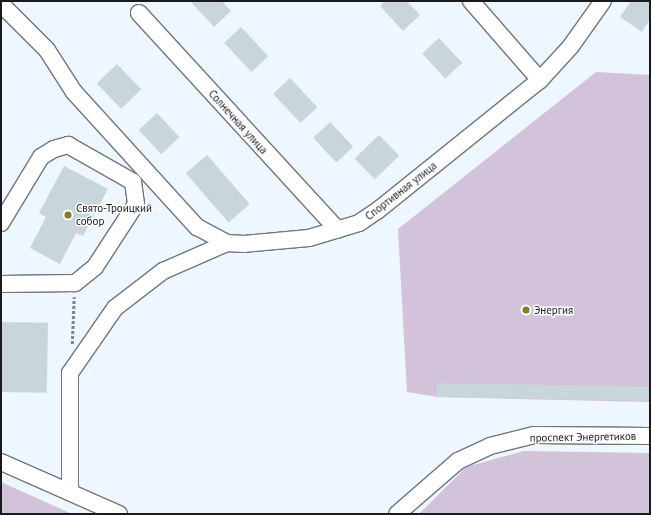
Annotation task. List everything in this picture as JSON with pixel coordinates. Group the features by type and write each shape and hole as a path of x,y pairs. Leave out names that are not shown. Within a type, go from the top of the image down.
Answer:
{"street":[{"path":"470,1 540,80"},
{"name":"Спортивная улица","path":"227,243 309,238 359,223 540,80 571,46 603,1"},
{"path":"1,4 48,50 74,92 156,180 197,227 227,243"},
{"name":"Солнечная улица","path":"139,13 338,230"},
{"path":"1,223 41,157 54,149 68,145 134,182 136,204"},
{"path":"1,284 75,283 95,267 136,204 156,180"},
{"path":"70,492 70,373 115,308 163,271 227,243"},
{"name":"проспект Энергетиков","path":"397,514 458,461 490,446 534,435 650,436"},
{"path":"1,462 119,514"}],"path":[{"path":"72,350 75,283"}],"shaded area":[{"name":"Энергия","path":"596,72 650,75 650,402 437,397 407,392 398,229"},
{"path":"524,451 650,453 650,514 419,514 466,467"},
{"path":"1,482 72,514 1,514"}],"building":[{"path":"190,1 222,1 231,11 214,27"},
{"path":"385,1 407,1 420,15 403,31 380,6"},
{"path":"631,1 650,1 650,19 642,32 620,17"},
{"path":"241,27 268,56 251,72 224,43"},
{"path":"439,38 462,63 445,79 422,54"},
{"path":"117,64 141,89 121,109 97,83"},
{"path":"290,78 317,107 300,123 273,94"},
{"path":"157,113 180,137 161,154 139,130"},
{"path":"330,122 353,147 336,163 313,138"},
{"path":"379,135 399,156 375,179 355,159"},
{"path":"207,155 250,204 229,222 186,173"},
{"name":"Свято-Троицкий собор","path":"64,166 108,189 83,236 76,233 60,264 30,248 46,217 39,213"},
{"path":"1,322 48,323 47,393 1,392"},
{"path":"437,383 650,387 650,401 437,397"}],"place":[{"name":"Свято-Троицкий собор","path":"68,215"},
{"name":"Энергия","path":"526,310"}]}
